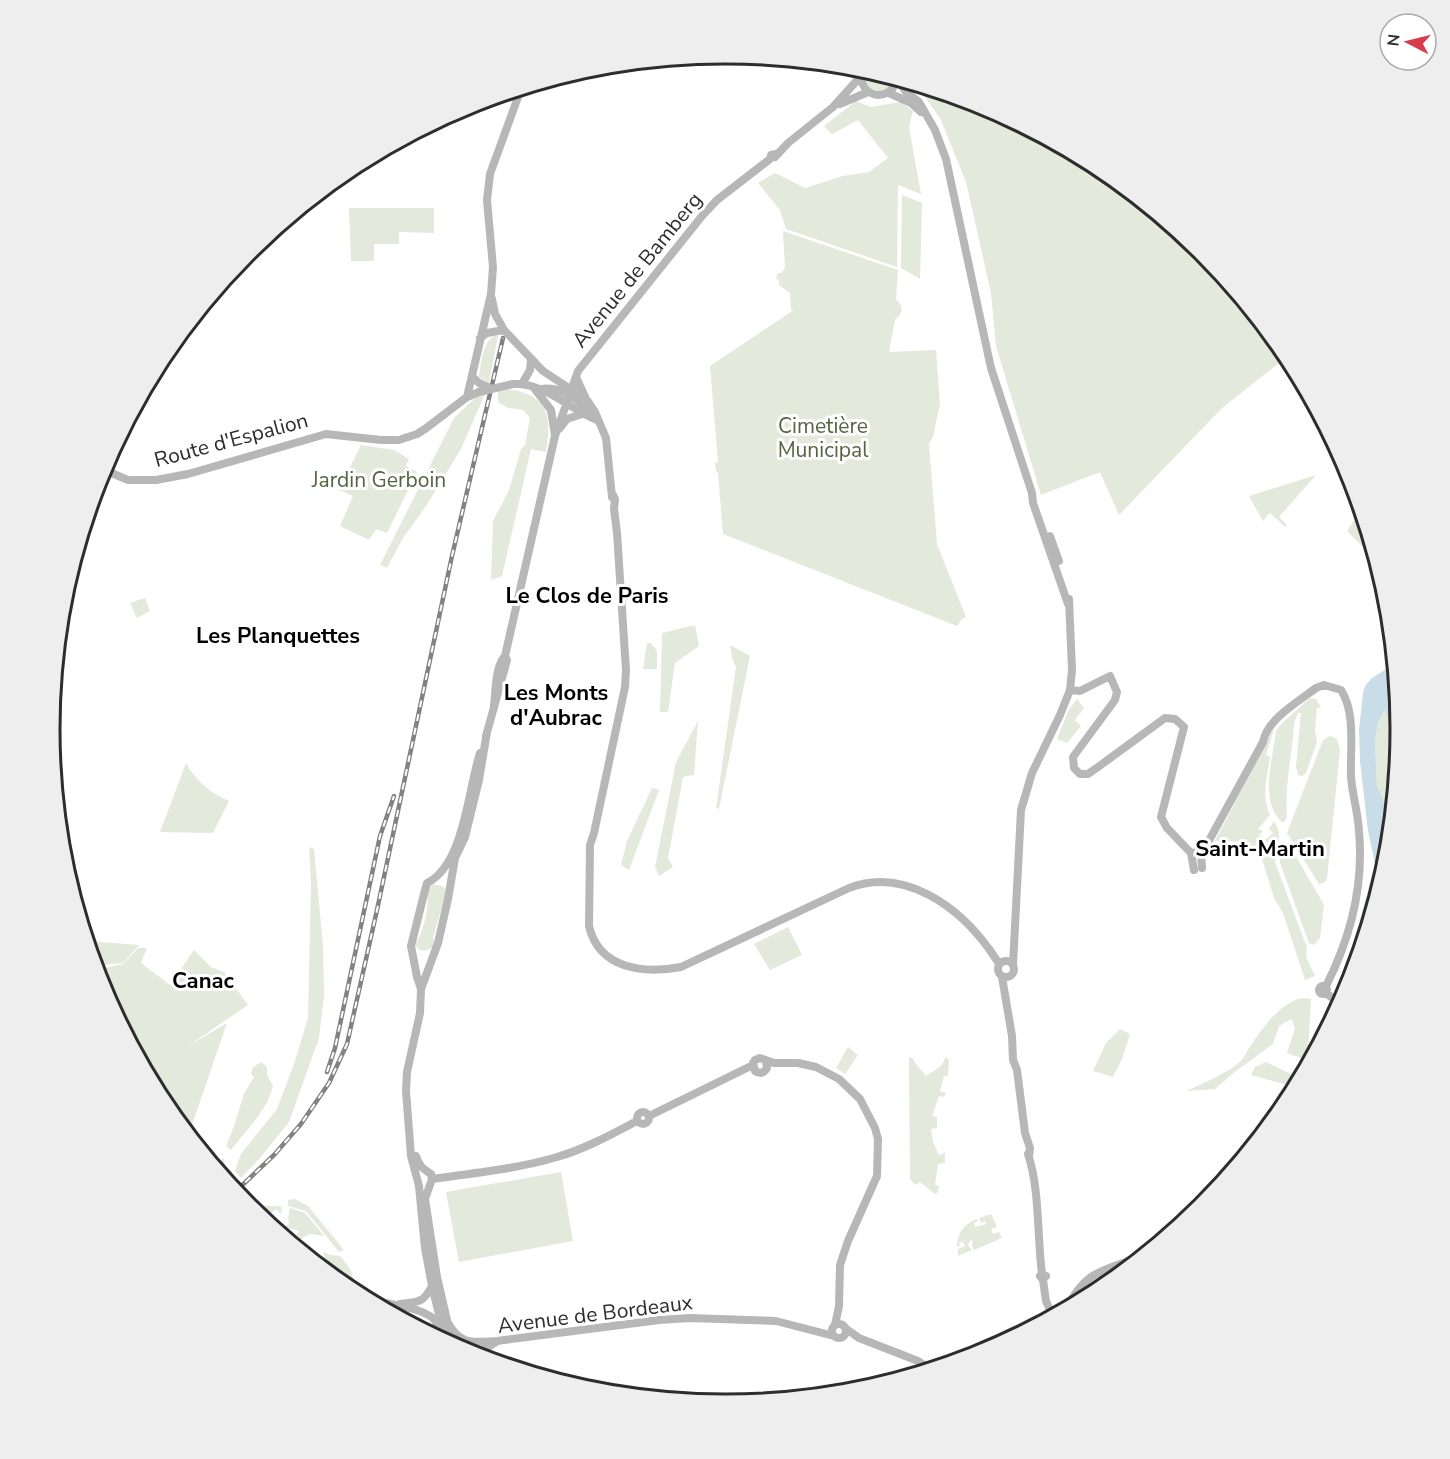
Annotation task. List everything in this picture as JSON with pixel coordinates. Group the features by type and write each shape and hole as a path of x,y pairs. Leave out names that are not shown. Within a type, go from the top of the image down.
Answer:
{"main road":[{"name":"Avenue de Bamberg","path":"487,732 494,705 497,679 505,656 555,436 577,374 717,200 833,107 858,78"},
{"path":"862,79 868,92 879,95 889,93 894,86"},
{"path":"904,89 919,102 925,116"},
{"name":"Avenue de Bamberg","path":"833,107 868,92"},
{"path":"889,93 911,103 925,116 935,130 946,159 991,368 1069,598 1070,690 1032,773 1022,802 1014,950 1007,963 998,971 1006,977"},
{"path":"467,397 484,336 491,294 493,267 487,191 495,158 518,98"},
{"path":"491,294 495,314 504,330 531,360 562,387 587,400"},
{"path":"484,336 504,330"},
{"path":"522,384 530,370 531,360"},
{"path":"551,410 562,387 577,374 606,438 616,533 626,670 625,687 594,833 595,848 591,855 589,911 592,938 601,951 623,965 649,970 681,967 858,884 880,882 909,886 936,898 961,918 991,951 1015,971 1006,977 1003,987 1006,993 1027,1141 1030,1148 1043,1277 1046,1301 1050,1309"},
{"path":"474,376 479,383 490,388 513,384 538,388 582,414 596,416"},
{"path":"538,388 562,387"},
{"name":"Route d'Espalion","path":"112,473 128,480 156,480 188,474 319,435 399,440 417,434 467,397 490,388"},
{"path":"538,388 551,410 555,436"},
{"path":"570,392 596,416"},
{"path":"555,436 567,419 582,414"},
{"path":"1070,690 1080,690 1110,676 1117,692 1115,700 1073,757 1074,768 1080,774 1088,774 1164,718 1175,719 1184,727 1161,817 1169,830 1191,853 1198,869 1200,852 1206,846 1237,790 1264,736 1276,721 1316,688 1324,685 1341,690 1348,705 1351,775 1359,830 1361,868 1354,914 1326,990 1333,997"},
{"path":"422,989 417,977 411,946 424,890 427,883 436,879 441,873 453,852 487,732"},
{"path":"421,1174 411,1156 406,1112 407,1071 420,1013 422,989 438,942 454,858 465,837 481,770 487,732"},
{"path":"1191,853 1200,852"},
{"path":"754,1068 757,1058 762,1058 769,1064 807,1065 839,1079 860,1099 875,1128 878,1147 877,1176 848,1241 840,1265 838,1328 923,1364"},
{"path":"419,1186 424,1188 431,1183 558,1157 638,1121 637,1116 640,1113 646,1113 649,1116 744,1071 754,1068 762,1072 769,1064"},
{"path":"443,1331 432,1286 424,1241 419,1186 416,1181 421,1174 429,1173 431,1183 425,1199 426,1209 437,1277 451,1335"},
{"path":"1073,1295 1094,1273 1119,1265"},
{"path":"390,1303 418,1303 425,1299 432,1286"},
{"path":"394,1304 431,1317 436,1322 438,1329"},
{"name":"Avenue de Bordeaux","path":"486,1348 497,1341 690,1318 768,1321 817,1330 838,1328 838,1338 843,1336 859,1338"},
{"path":"448,1323 454,1334 465,1341 497,1341"}],"green space":[{"path":"866,80 890,85 881,91 867,84"},
{"path":"923,95 979,115 1019,133 1058,154 1130,202 1195,259 1225,291 1280,363 1222,408 1119,515 1100,472 1041,495 996,346 991,293 966,182 940,118"},
{"path":"856,101 871,107 900,102 913,111 909,127 921,194 898,185 897,267 786,229 780,210 758,183 775,173 805,188 843,176 869,172 888,158 858,120 832,134 824,126"},
{"path":"902,195 922,203 920,279 901,268"},
{"path":"349,208 434,208 434,233 399,232 399,244 374,244 374,261 351,261"},
{"name":"Cimetière Municipal","path":"783,231 898,270 896,299 902,310 895,320 889,352 936,350 940,404 933,437 929,444 937,544 966,617 957,626 723,534 718,473 715,463 718,462 710,366 794,310 791,310 790,293 779,285 779,280 776,279 778,273 785,268"},
{"path":"494,336 498,336 489,383 479,377 485,349"},
{"path":"508,389 532,396 539,402 547,417 548,439 546,452 531,449 502,576 491,580 493,521 509,490 521,449 525,445 530,418 523,410 508,408 498,402 498,391"},
{"path":"485,394 461,449 426,506 403,538 387,568 380,565 454,418 477,396"},
{"name":"Jardin Gerboin","path":"361,445 394,450 409,459 406,466 417,472 387,533 376,529 369,540 340,526 353,496 339,490"},
{"path":"1316,475 1279,517 1287,525 1285,527 1270,513 1263,521 1249,496"},
{"path":"1356,518 1365,549 1347,531"},
{"path":"145,598 150,611 137,618 130,603"},
{"path":"695,625 699,646 675,663 668,712 660,712 662,633"},
{"path":"647,643 651,643 657,651 657,669 643,669"},
{"path":"730,645 750,656 719,809 716,808 736,667"},
{"path":"1310,698 1316,699 1321,708 1317,708 1315,730 1317,742 1306,773 1302,776 1298,775 1296,766 1301,713 1298,713 1294,725 1288,782 1287,818 1282,822 1275,813 1269,792 1276,731"},
{"path":"1077,699 1084,708 1075,720 1081,726 1067,743 1057,739 1069,709"},
{"path":"1389,706 1389,773 1384,813 1377,786 1375,742 1378,721"},
{"path":"698,721 694,775 683,777 668,858 673,867 659,876 655,867 676,762"},
{"path":"1275,726 1266,755 1270,757 1265,794 1270,815 1258,829 1263,831 1259,835 1264,841 1273,833 1269,829 1274,821 1279,832 1275,862 1307,948 1306,957 1315,976 1305,980 1262,859 1252,846 1230,841 1215,841"},
{"path":"1330,736 1337,739 1340,750 1327,879 1324,883 1319,884 1287,833 1323,740"},
{"path":"186,763 204,786 229,801 213,833 160,832"},
{"path":"652,788 659,790 629,870 621,865 627,841"},
{"path":"1286,845 1290,846 1324,905 1320,938 1314,945 1309,943 1280,863 1280,850"},
{"path":"309,847 314,849 323,946 324,995 319,1038 289,1122 241,1178 235,1171 241,1154 277,1109 308,1018 311,883"},
{"path":"432,885 443,887 447,897 444,899 433,938 435,942 432,948 424,951 418,949 415,944 426,918 427,889"},
{"path":"788,927 802,955 770,970 754,944"},
{"path":"95,942 139,945 123,963 104,965"},
{"path":"138,948 147,948 141,963 170,985 194,950 211,967 224,972 248,1005 188,1046 227,1023 192,1126 149,1062 111,984 105,968 123,964"},
{"path":"1302,998 1311,999 1308,1048 1303,1059 1287,1053 1295,1029 1292,1019 1279,1026 1273,1044 1215,1089 1186,1091 1231,1069 1242,1060 1265,1025 1286,1005"},
{"path":"1120,1029 1130,1034 1113,1077 1093,1071 1106,1043"},
{"path":"848,1047 858,1055 845,1074 836,1068"},
{"path":"946,1057 949,1060 948,1076 944,1076 940,1091 946,1093 944,1097 939,1096 932,1116 937,1117 937,1128 931,1129 933,1142 939,1155 945,1153 945,1163 938,1164 935,1185 939,1186 935,1194 920,1182 915,1185 910,1179 909,1058 913,1058 926,1076 941,1066"},
{"path":"261,1062 267,1067 267,1075 273,1086 270,1095 261,1112 231,1150 226,1146 244,1094 254,1077 251,1074 253,1067"},
{"path":"1266,1062 1293,1075 1287,1085 1251,1075 1255,1067"},
{"path":"224,1158 226,1169 225,1168 220,1161"},
{"path":"561,1172 573,1241 459,1262 446,1192"},
{"path":"295,1199 308,1206 344,1250 339,1252 306,1211 288,1206 288,1200"},
{"path":"260,1204 282,1207 281,1214 276,1209 270,1214"},
{"path":"290,1208 305,1213 324,1236 310,1234 300,1239 296,1235 299,1231 285,1227 289,1224"},
{"path":"991,1214 997,1227 991,1229 993,1234 999,1232 1002,1238 974,1250 973,1242 970,1240 968,1245 972,1250 958,1256 958,1249 965,1246 963,1242 957,1247 958,1237 962,1230 977,1219 978,1221 974,1223 975,1227 986,1224 985,1221 981,1223 979,1218"},
{"path":"323,1252 340,1256 351,1272 352,1279 323,1259 325,1257"}],"water":[{"path":"1387,668 1389,706 1378,722 1375,742 1377,786 1385,809 1377,859 1352,950 1375,864 1368,831 1359,730 1363,693 1365,686 1372,678"}],"waterway":[{"path":"1386,700 1390,712"}],"railway":[{"path":"242,1186 274,1155 301,1124 329,1083 347,1044 452,556 503,338"},
{"path":"327,1072 335,1048 380,836 394,796"}],"district":[{"name":"Le Clos de Paris","path":"587,596"},
{"name":"Les Planquettes","path":"278,636"},
{"name":"Les Monts d'Aubrac","path":"556,706"},
{"name":"Saint-Martin","path":"1260,849"},
{"name":"Canac","path":"203,981"}]}
